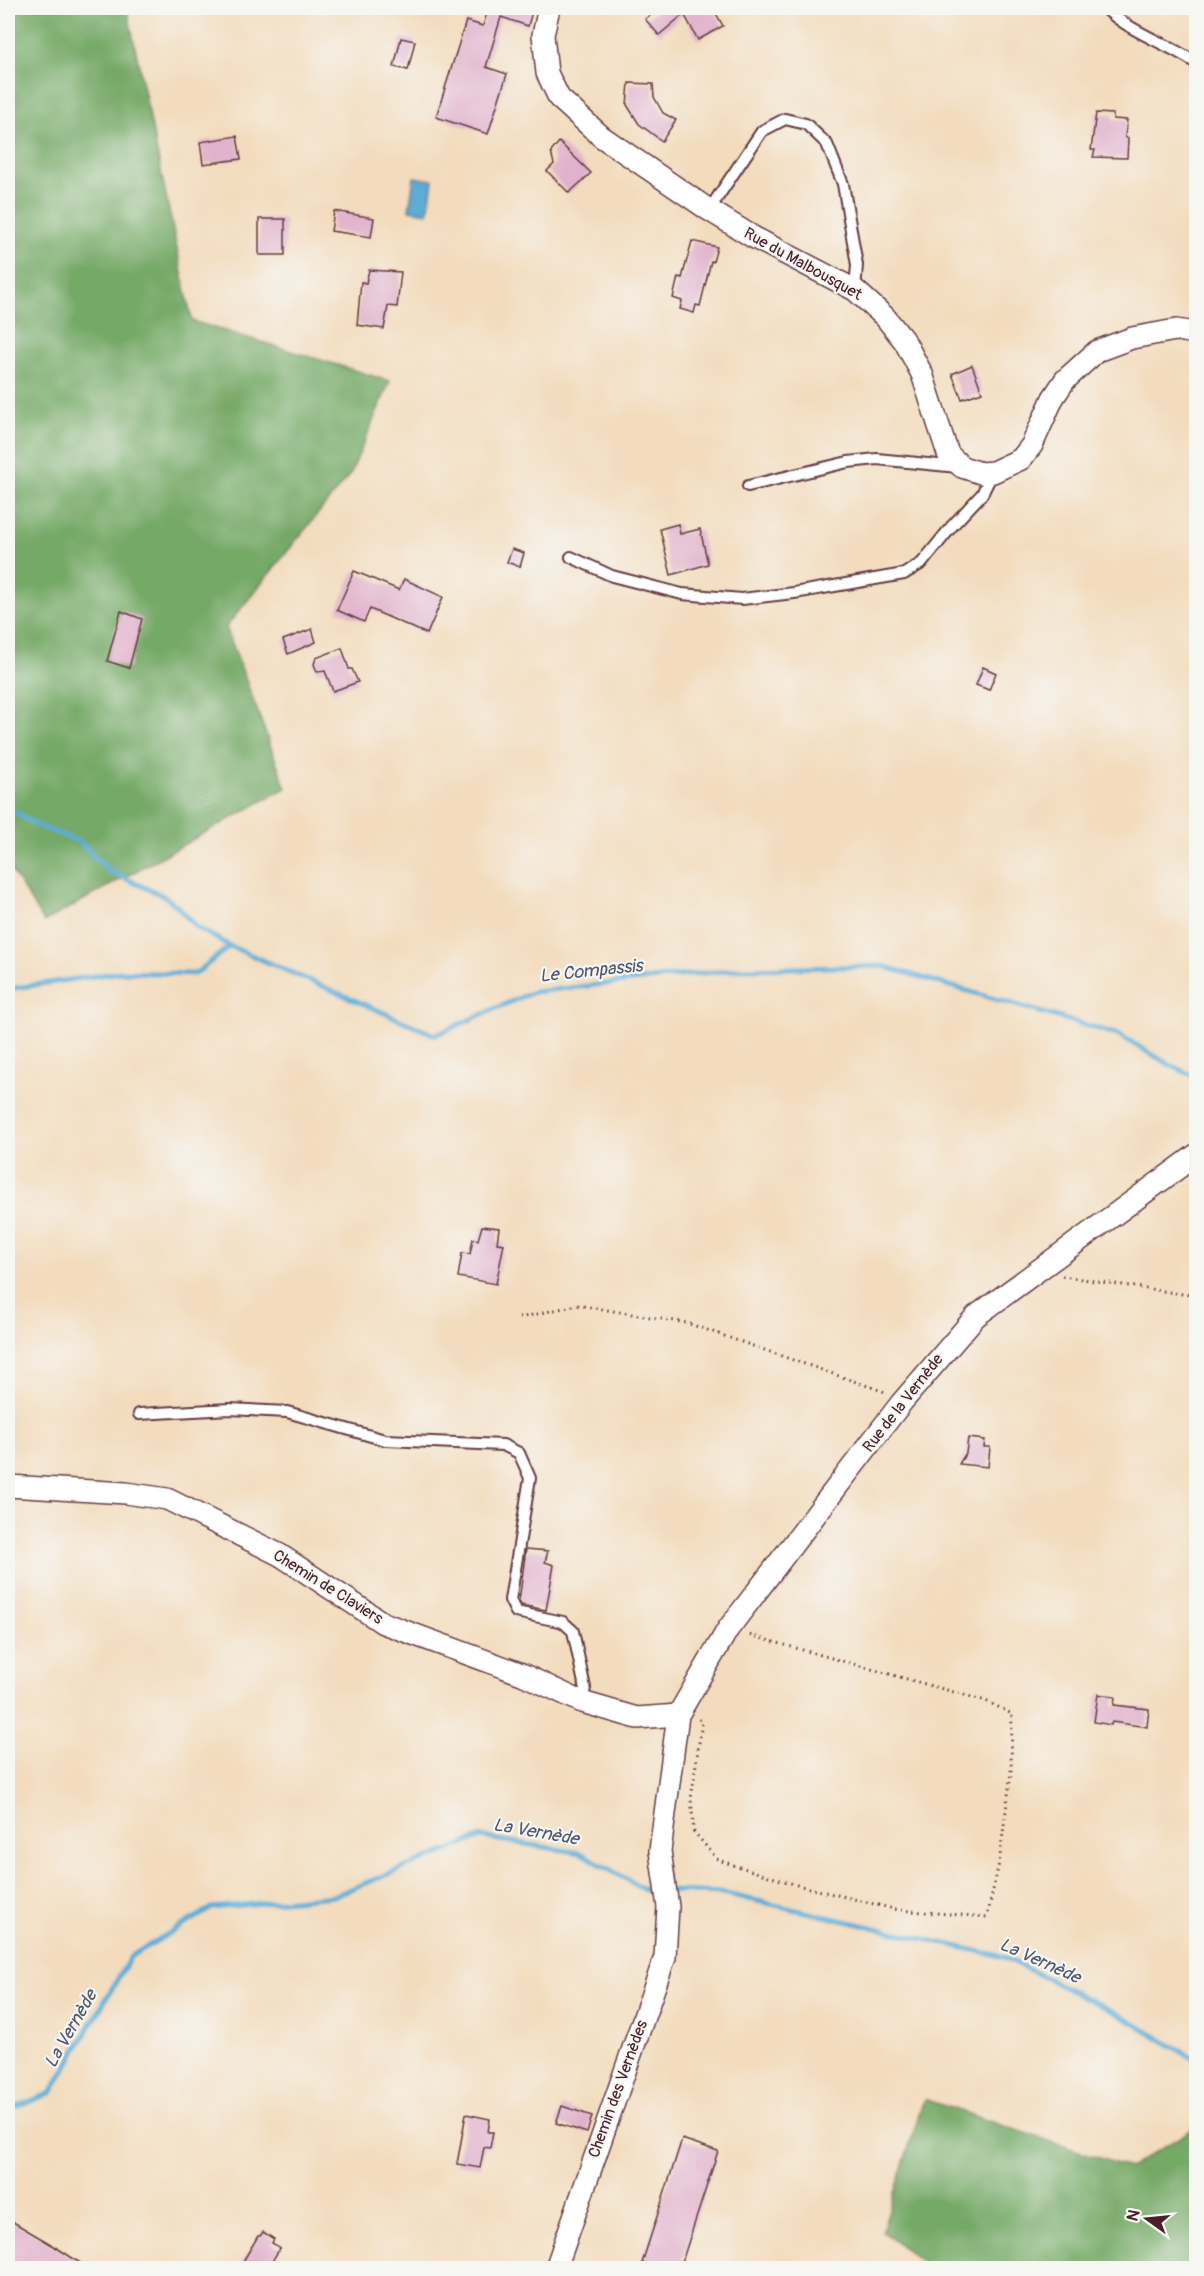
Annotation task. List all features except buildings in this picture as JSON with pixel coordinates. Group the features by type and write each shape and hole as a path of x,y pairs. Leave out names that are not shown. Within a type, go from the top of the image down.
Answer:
{"street":[{"name":"Rue du Malbousquet","path":"549,8 543,35 547,73 559,98 602,137 709,210 753,237 855,290 885,317 905,342 922,374 948,454 962,467"},
{"path":"962,467 981,473 993,472 1021,459 1032,445 1053,398 1065,380 1097,351 1132,338 1176,330 1197,333"},
{"name":"Rue de la Vernède","path":"678,1715 728,1629 902,1402 976,1316 1197,1155"},
{"name":"Chemin de Claviers","path":"8,1486 126,1493 167,1499 280,1555 383,1623 522,1674 582,1702 637,1718 678,1715"},
{"name":"Chemin des Vernèdes","path":"556,2268 665,1957 668,1907 660,1851 678,1715"}],"lane":[{"path":"1105,8 1121,22 1197,63"},
{"path":"709,210 762,131 785,119 806,124 827,144 843,184 857,265 855,290"},
{"path":"748,486 848,462 877,459 962,467"},
{"path":"571,557 612,576 682,594 742,599 794,593 904,574 922,563 982,494 993,472"},
{"path":"139,1414 231,1409 287,1412 385,1440 503,1445 519,1453 530,1478 510,1600 516,1612 563,1622 573,1631 585,1689 582,1702"}],"path":[{"path":"1046,1266 1060,1276 1197,1296"},
{"path":"519,1318 577,1305 687,1323 879,1388 902,1402"},
{"path":"678,1715 696,1714 702,1722 691,1799 694,1832 718,1860 797,1885 898,1910 987,1917 999,1863 1011,1773 1012,1714 986,1701 728,1629"}],"green space":[{"path":"8,8 127,8 192,321 390,381 351,473 226,627 286,788 44,922 8,865"},
{"path":"924,2099 1129,2168 1196,2127 1196,2268 929,2268 882,2231"}],"water":[{"path":"414,177 433,180 428,213 409,210"}],"waterway":[{"name":"Le Compassis","path":"8,807 34,824 80,842 109,871 164,896 178,907 196,927 230,946 435,1035 533,992 741,969 882,966 1119,1035 1170,1065 1196,1077"},
{"name":"Le Compassis","path":"8,989 121,972 195,974 230,946"},
{"name":"La Vernède","path":"8,2110 51,2093 131,1956 212,1908 333,1896 481,1837 581,1853 645,1890 662,1891"},
{"name":"La Vernède","path":"671,1891 722,1893 1004,1957 1120,2015 1196,2060"}]}
